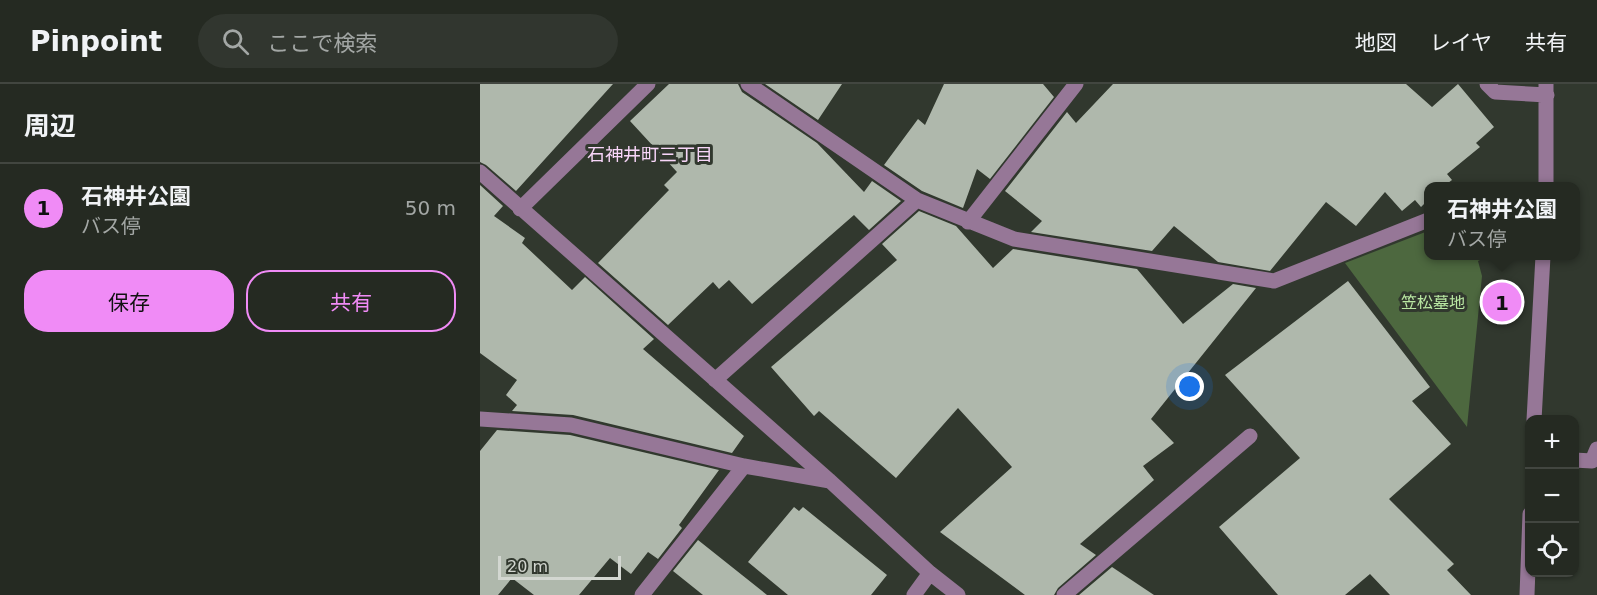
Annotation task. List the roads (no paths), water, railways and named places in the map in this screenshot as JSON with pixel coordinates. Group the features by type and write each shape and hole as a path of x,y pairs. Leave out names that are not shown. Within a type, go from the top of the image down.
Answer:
{"street":[{"path":"520,209 648,84"},
{"path":"748,84 917,200 1014,239 1274,281 1424,222"},
{"path":"968,222 1076,84"},
{"path":"1487,84 1495,92 1546,89 1546,182"},
{"path":"480,172 830,481 930,573 958,595"},
{"path":"716,380 917,200"},
{"path":"1534,415 1543,260"},
{"path":"480,419 571,425 744,466 830,481"},
{"path":"1064,595 1250,436"},
{"path":"1579,460 1592,461 1597,449"},
{"path":"642,595 744,466"},
{"path":"1527,595 1530,523"},
{"path":"914,595 930,573"}],"place":[{"name":"石神井公園","path":"1502,302"}],"district":[{"name":"石神井町三丁目","path":"650,154"}],"park label":[{"name":"笠松墓地","path":"1433,302"}]}
